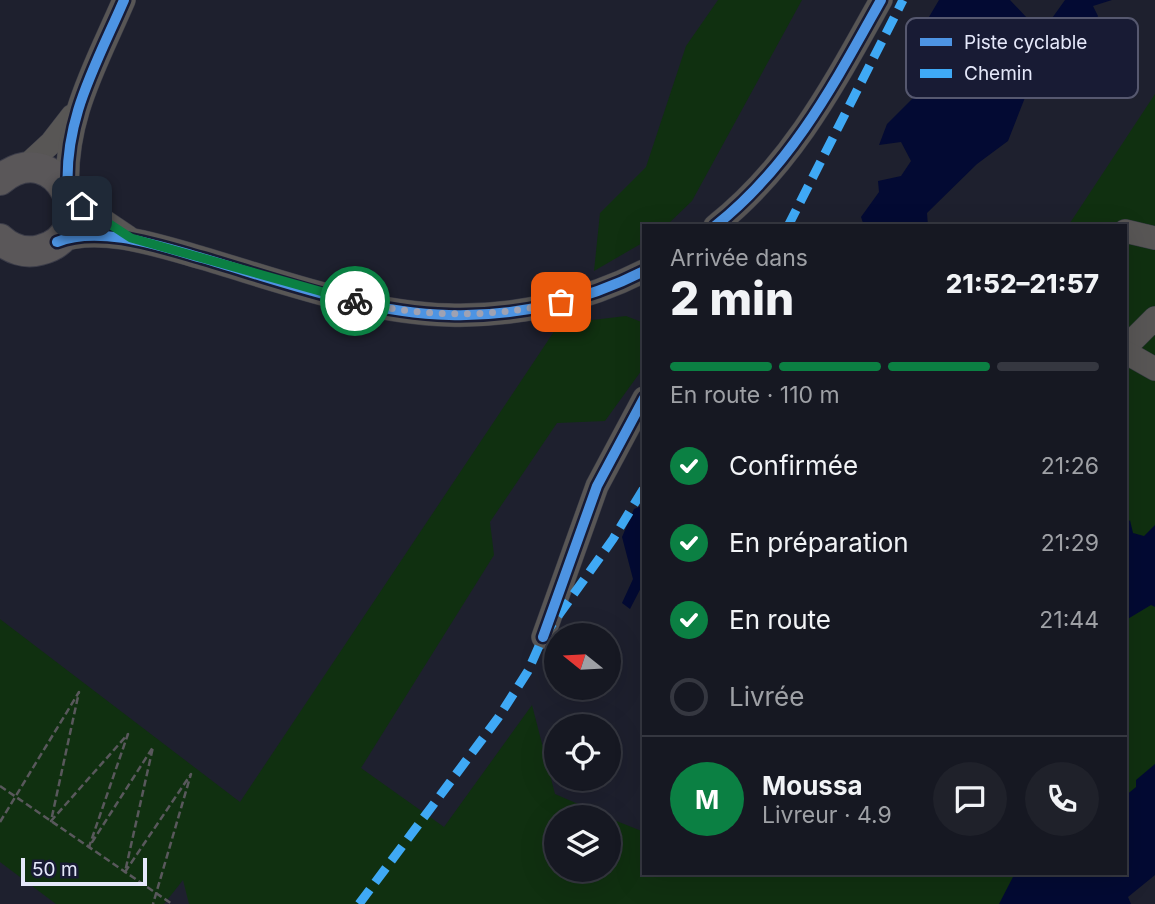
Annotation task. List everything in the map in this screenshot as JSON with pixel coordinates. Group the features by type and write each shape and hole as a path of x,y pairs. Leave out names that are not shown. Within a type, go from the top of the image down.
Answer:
{"main road":[{"path":"6,248 39,251 57,242 69,227 72,207 69,195 58,178 51,173 42,170 10,171"}],"street":[{"path":"124,0 76,111 68,153 69,195 131,238"},
{"path":"717,224 765,181 789,152 831,87 881,0"},
{"path":"10,171 51,143 76,111"},
{"path":"1127,231 1155,238"},
{"path":"57,242 74,237 131,238 370,304 450,316 549,305 587,296 642,272"},
{"path":"1127,348 1155,318"},
{"path":"1127,351 1155,369"},
{"path":"543,636 597,486 642,402"}],"path":[{"path":"0,822 79,692 51,821"},
{"path":"51,821 128,734 89,847"},
{"path":"89,847 153,747 125,872"},
{"path":"125,872 191,774 153,904"},
{"path":"0,786 172,904"}],"green space":[{"path":"718,0 802,0 692,201 668,224 642,224 642,243 594,271 600,213 646,167 686,46"},
{"path":"1155,94 1155,811 1127,843 1127,224 1069,224"},
{"path":"626,316 642,322 642,370 605,421 557,423 490,522 494,555 361,768 444,827 532,705 544,751 544,791 554,791 555,794 580,805 544,805 544,882 621,882 621,823 642,831 642,875 1015,875 1024,904 189,904 183,880 164,904 56,904 0,862 0,619 240,802 559,324"}],"water":[{"path":"939,0 1010,0 1027,18 928,18"},
{"path":"1065,0 1112,0 1093,6 1098,16 1052,18"},
{"path":"913,98 1025,98 1008,141 977,164 927,213 928,224 863,224 861,217 879,192 878,181 901,176 911,161 901,142 879,145 887,124"},
{"path":"642,506 642,586 630,609 622,603 633,579 622,537 634,509"},
{"path":"1130,520 1133,533 1144,536 1155,525 1155,607 1151,605 1127,619 1127,524"},
{"path":"1155,764 1155,875 1128,897 1131,904 999,904 1014,875 1127,875 1127,794 1136,787 1136,780"}],"marked path":[{"path":"789,224 903,0"},
{"path":"359,904 498,718 528,671 543,637 613,539 642,491"}],"cycle path":[{"path":"68,193 68,166 76,117 93,70 124,0"},
{"path":"717,224 767,177 789,150 828,92 881,0"},
{"path":"57,242 91,236 130,239 355,302 418,313 449,315 499,313 550,305 598,291 642,272"},
{"path":"543,637 597,486 642,402"}],"way so far":[{"path":"355,301 450,316 536,308 561,302"}],"route":[{"path":"82,206 131,238 355,301"}]}
